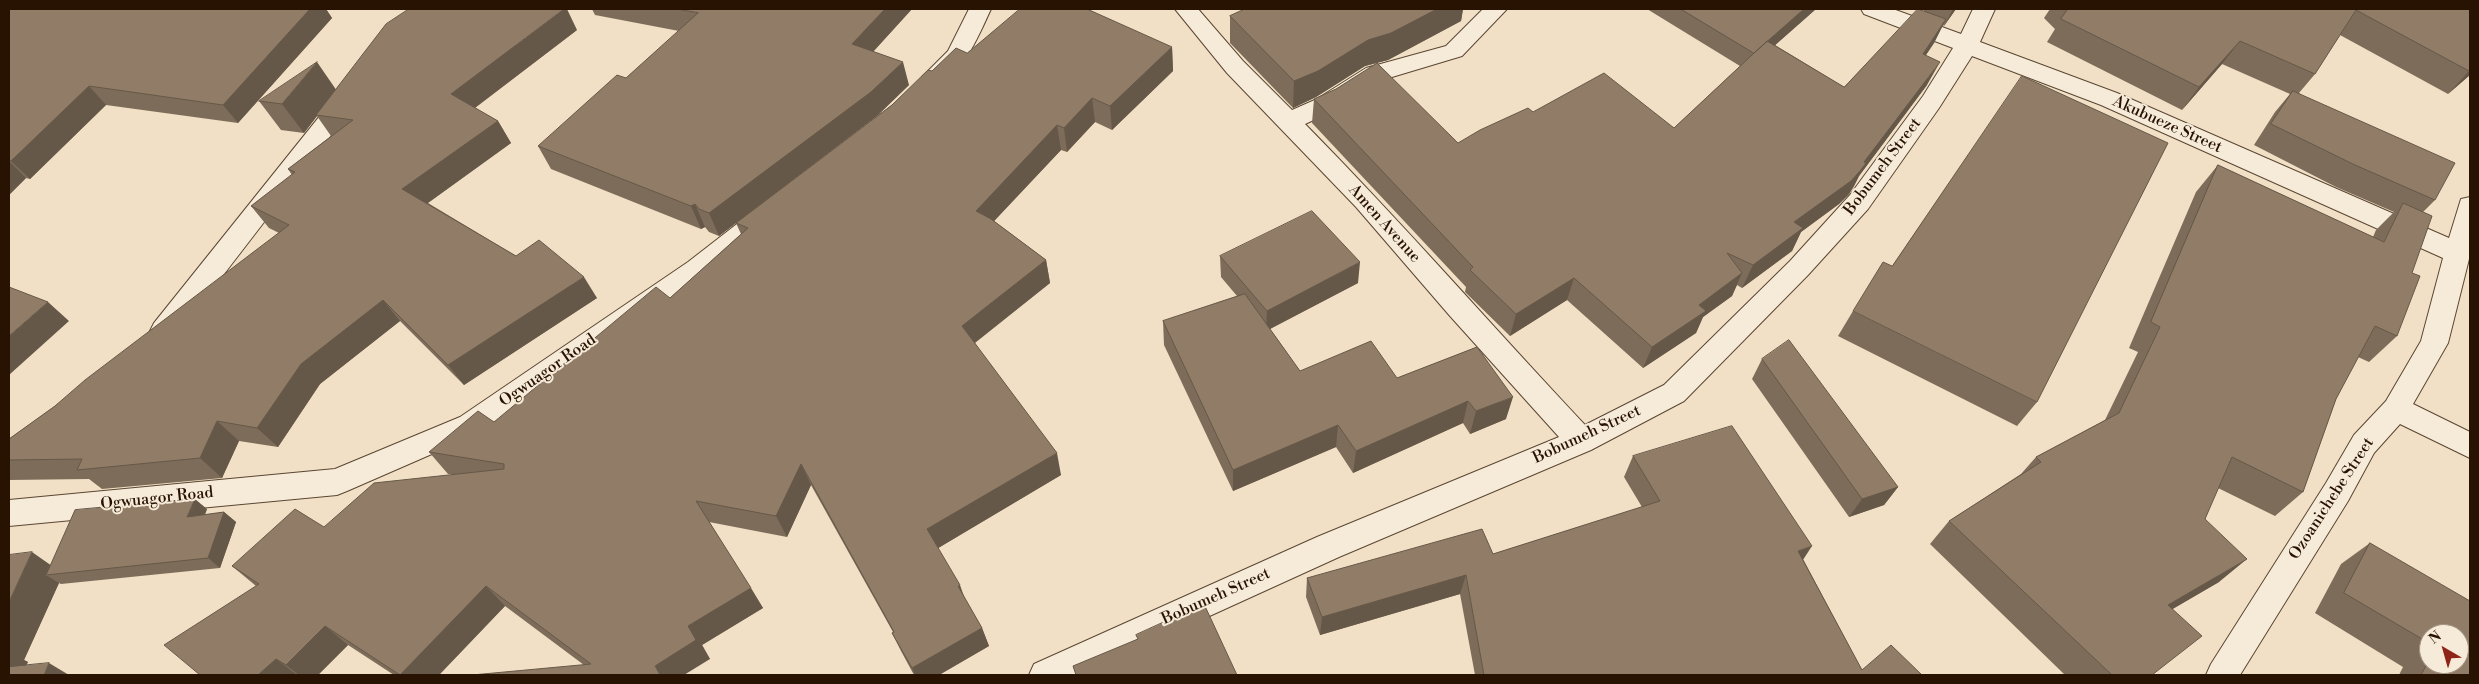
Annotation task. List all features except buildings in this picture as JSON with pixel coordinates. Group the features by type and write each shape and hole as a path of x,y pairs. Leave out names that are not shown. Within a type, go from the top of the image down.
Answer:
{"street":[{"path":"915,95 957,55 980,9"},
{"name":"Amen Avenue","path":"1186,9 1235,67 1286,122 1365,200 1581,441"},
{"path":"1286,122 1325,105 1374,74 1454,51 1496,9"},
{"name":"Akubueze Street","path":"1872,9 2109,99 2457,253"},
{"name":"Bobumeh Street","path":"1044,675 1328,547 1581,441 1674,393 1799,268 1858,202 1931,102 1967,45 1984,9"},
{"path":"145,348 166,330 362,79"},
{"name":"Ogwuagor Road","path":"9,513 337,482 470,425 697,269 781,204"},
{"name":"Ozoanichebe Street","path":"2222,675 2337,492 2364,444 2396,408 2434,343 2470,206"},
{"path":"2396,408 2470,446"}]}
